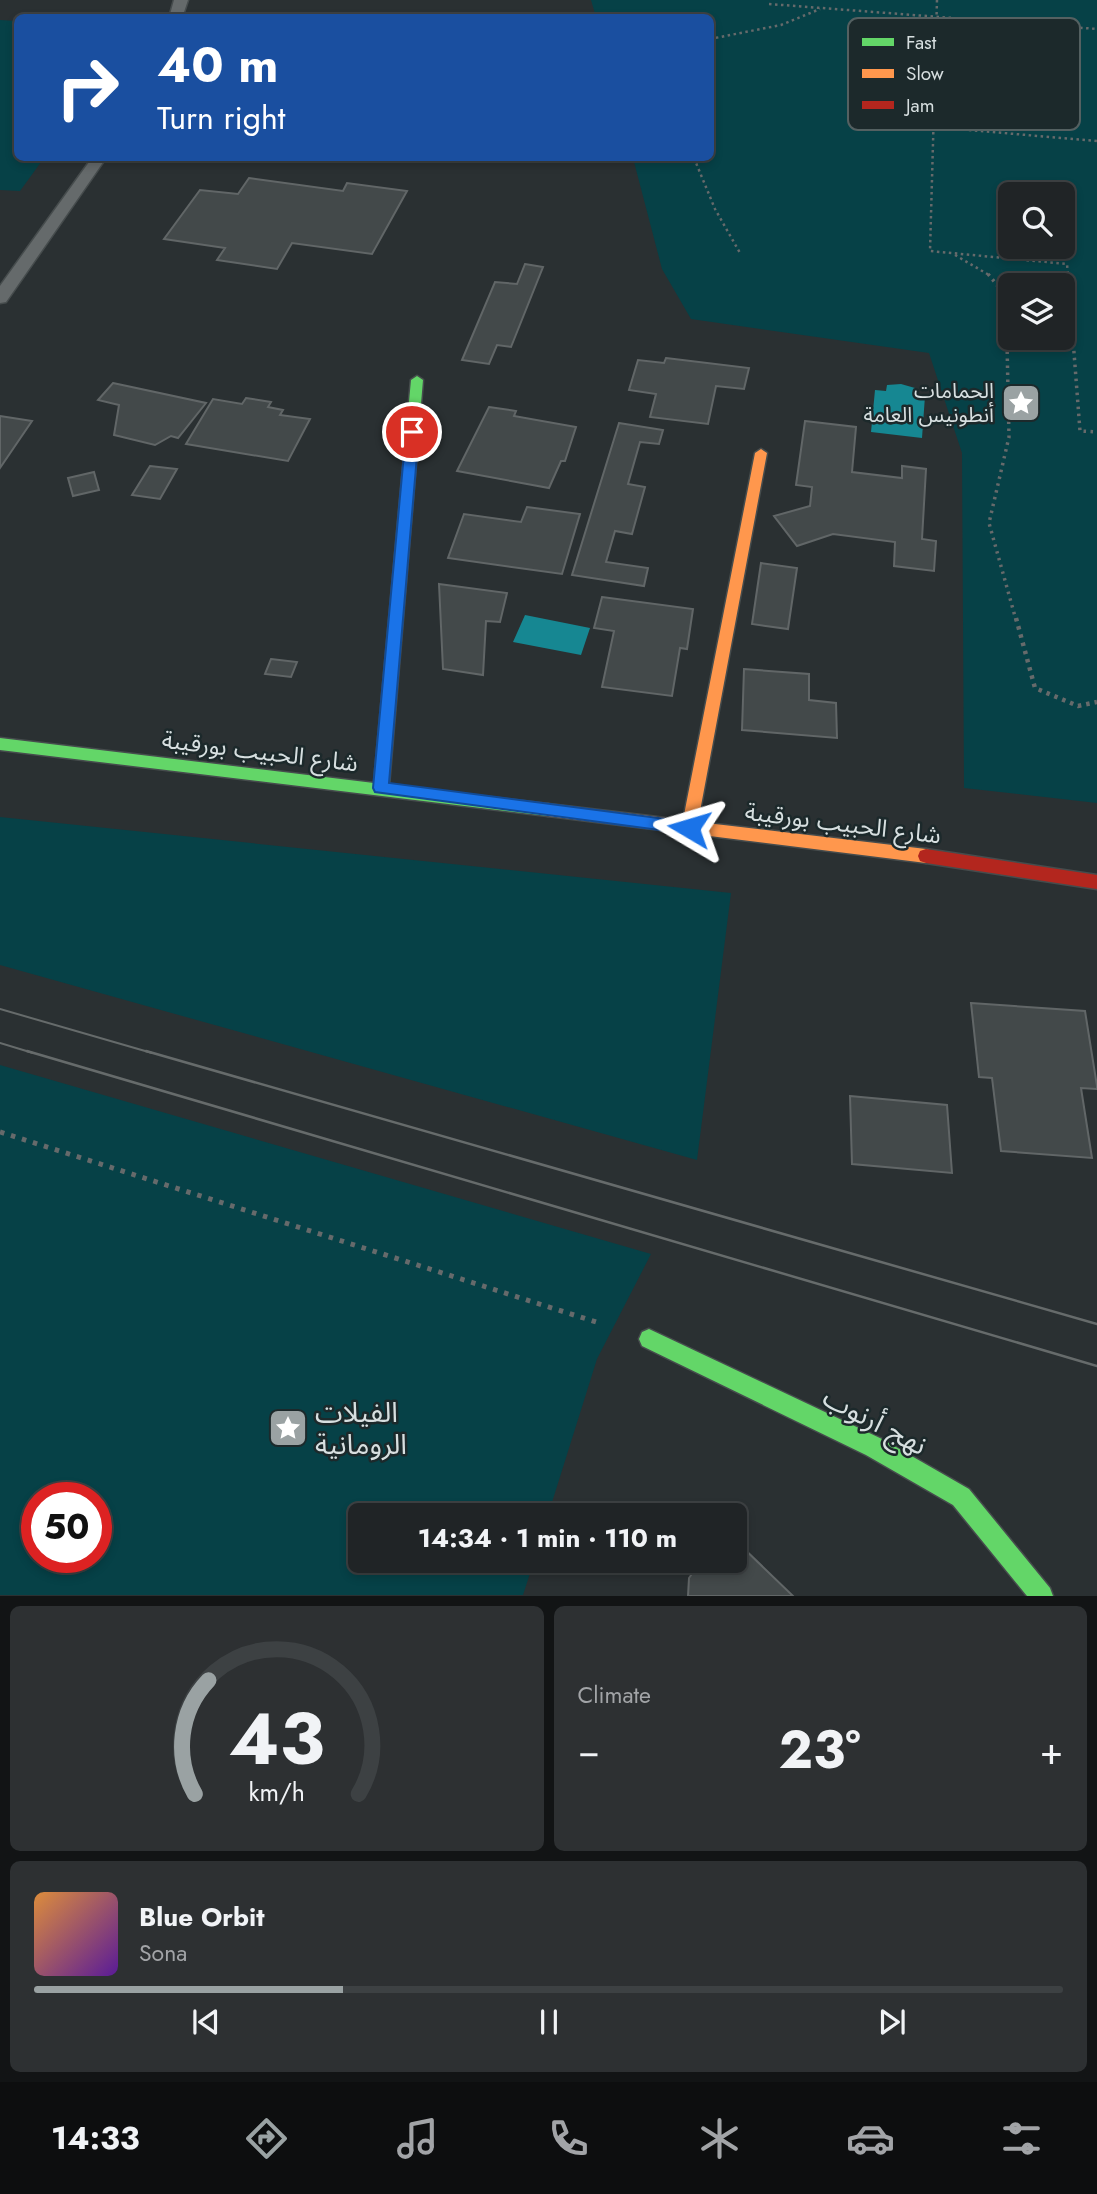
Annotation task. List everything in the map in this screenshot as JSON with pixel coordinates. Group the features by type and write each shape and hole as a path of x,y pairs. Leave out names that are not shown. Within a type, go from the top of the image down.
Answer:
{"street":[{"path":"381,788 417,380"},
{"path":"689,828 761,453"},
{"name":"شارع الحبيب بورقيبة","path":"0,744 968,861 1097,882"},
{"name":"نهج أرنوب","path":"649,1339 874,1447 961,1497 1042,1595"}],"lane":[{"path":"0,298 97,161"}],"path":[{"path":"936,17 937,0"},
{"path":"769,4 949,18"},
{"path":"714,38 775,27 803,19 821,8"},
{"path":"933,130 930,251 1067,264 1080,431 1097,432"},
{"path":"968,130 1097,141"},
{"path":"695,161 715,209 740,253"},
{"path":"951,253 986,271 1006,296 1009,437 989,523 1035,688 1078,706 1097,702"},
{"path":"0,1132 649,1339"}],"shaded area":[{"name":"الحمامات أنطونيس العامة","path":"591,0 1097,0 1097,803 964,788 962,453 929,353 691,319 662,269 634,161 714,161 714,14 595,14"},
{"path":"0,20 14,21 14,161 42,161 20,191 0,190"},
{"path":"901,384 915,388 915,394 925,396 922,438 871,432 875,390 886,391 887,385"},
{"path":"525,615 590,628 581,655 513,642"},
{"path":"0,817 731,893 697,1160 0,965"},
{"name":"الفيلات الرومانية","path":"0,1065 651,1254 597,1359 552,1503 348,1503 348,1573 530,1573 523,1595 0,1595"}],"building":[{"path":"249,178 343,191 347,183 407,191 372,254 292,243 277,269 217,260 225,248 164,239 200,190 238,194"},
{"path":"525,264 543,267 511,347 497,345 489,364 462,360 495,282 517,284"},
{"path":"666,358 749,368 744,389 716,386 708,424 650,417 656,394 629,390 638,360 664,363"},
{"path":"113,383 206,403 178,438 171,436 155,445 114,435 119,405 98,400"},
{"path":"246,398 271,402 268,407 283,410 280,415 310,419 288,461 186,444 213,399 242,404"},
{"path":"489,407 516,411 514,416 576,427 565,461 561,461 549,488 457,471"},
{"path":"0,416 32,421 0,468"},
{"path":"805,421 856,427 852,472 902,478 902,466 926,469 922,539 936,541 934,571 894,566 895,542 833,534 797,546 774,516 810,506 812,487 796,485"},
{"path":"619,423 663,430 659,444 640,442 628,484 645,487 632,534 615,531 606,562 648,568 644,586 572,575"},
{"path":"150,466 177,469 160,499 132,495"},
{"path":"94,472 99,490 73,496 68,478"},
{"path":"527,507 580,514 562,574 448,558 464,514 521,522"},
{"path":"761,563 797,568 788,629 752,624"},
{"path":"439,584 507,593 500,622 486,621 483,675 443,669"},
{"path":"602,597 693,609 687,649 680,648 672,696 602,687 614,631 594,628"},
{"path":"271,659 297,662 291,677 265,674"},
{"path":"744,669 809,674 809,700 836,703 837,738 742,730"},
{"path":"971,1003 1085,1011 1097,1086 1097,1089 1081,1088 1092,1158 1001,1151 992,1078 979,1077"},
{"path":"850,1096 947,1105 952,1173 852,1164"},
{"path":"747,1552 793,1596 688,1596 689,1578 693,1573 747,1573"}],"tram line":[{"path":"0,1009 152,1053"},
{"path":"0,1043 33,1053"},
{"path":"27,1051 1097,1366"},
{"path":"146,1051 1097,1324"}],"traffic: fast":[{"path":"381,788 417,380"},
{"path":"0,744 548,810"},
{"path":"649,1339 874,1447 961,1497 1042,1596"}],"traffic: slow":[{"path":"689,828 761,453"},
{"path":"548,810 926,856"}],"traffic: jam":[{"path":"926,856 1097,882"}],"place":[{"name":"الحمامات أنطونيس العامة","path":"1021,403"},
{"name":"الفيلات الرومانية","path":"288,1428"}],"route":[{"path":"412,432 381,788 689,828"}]}
